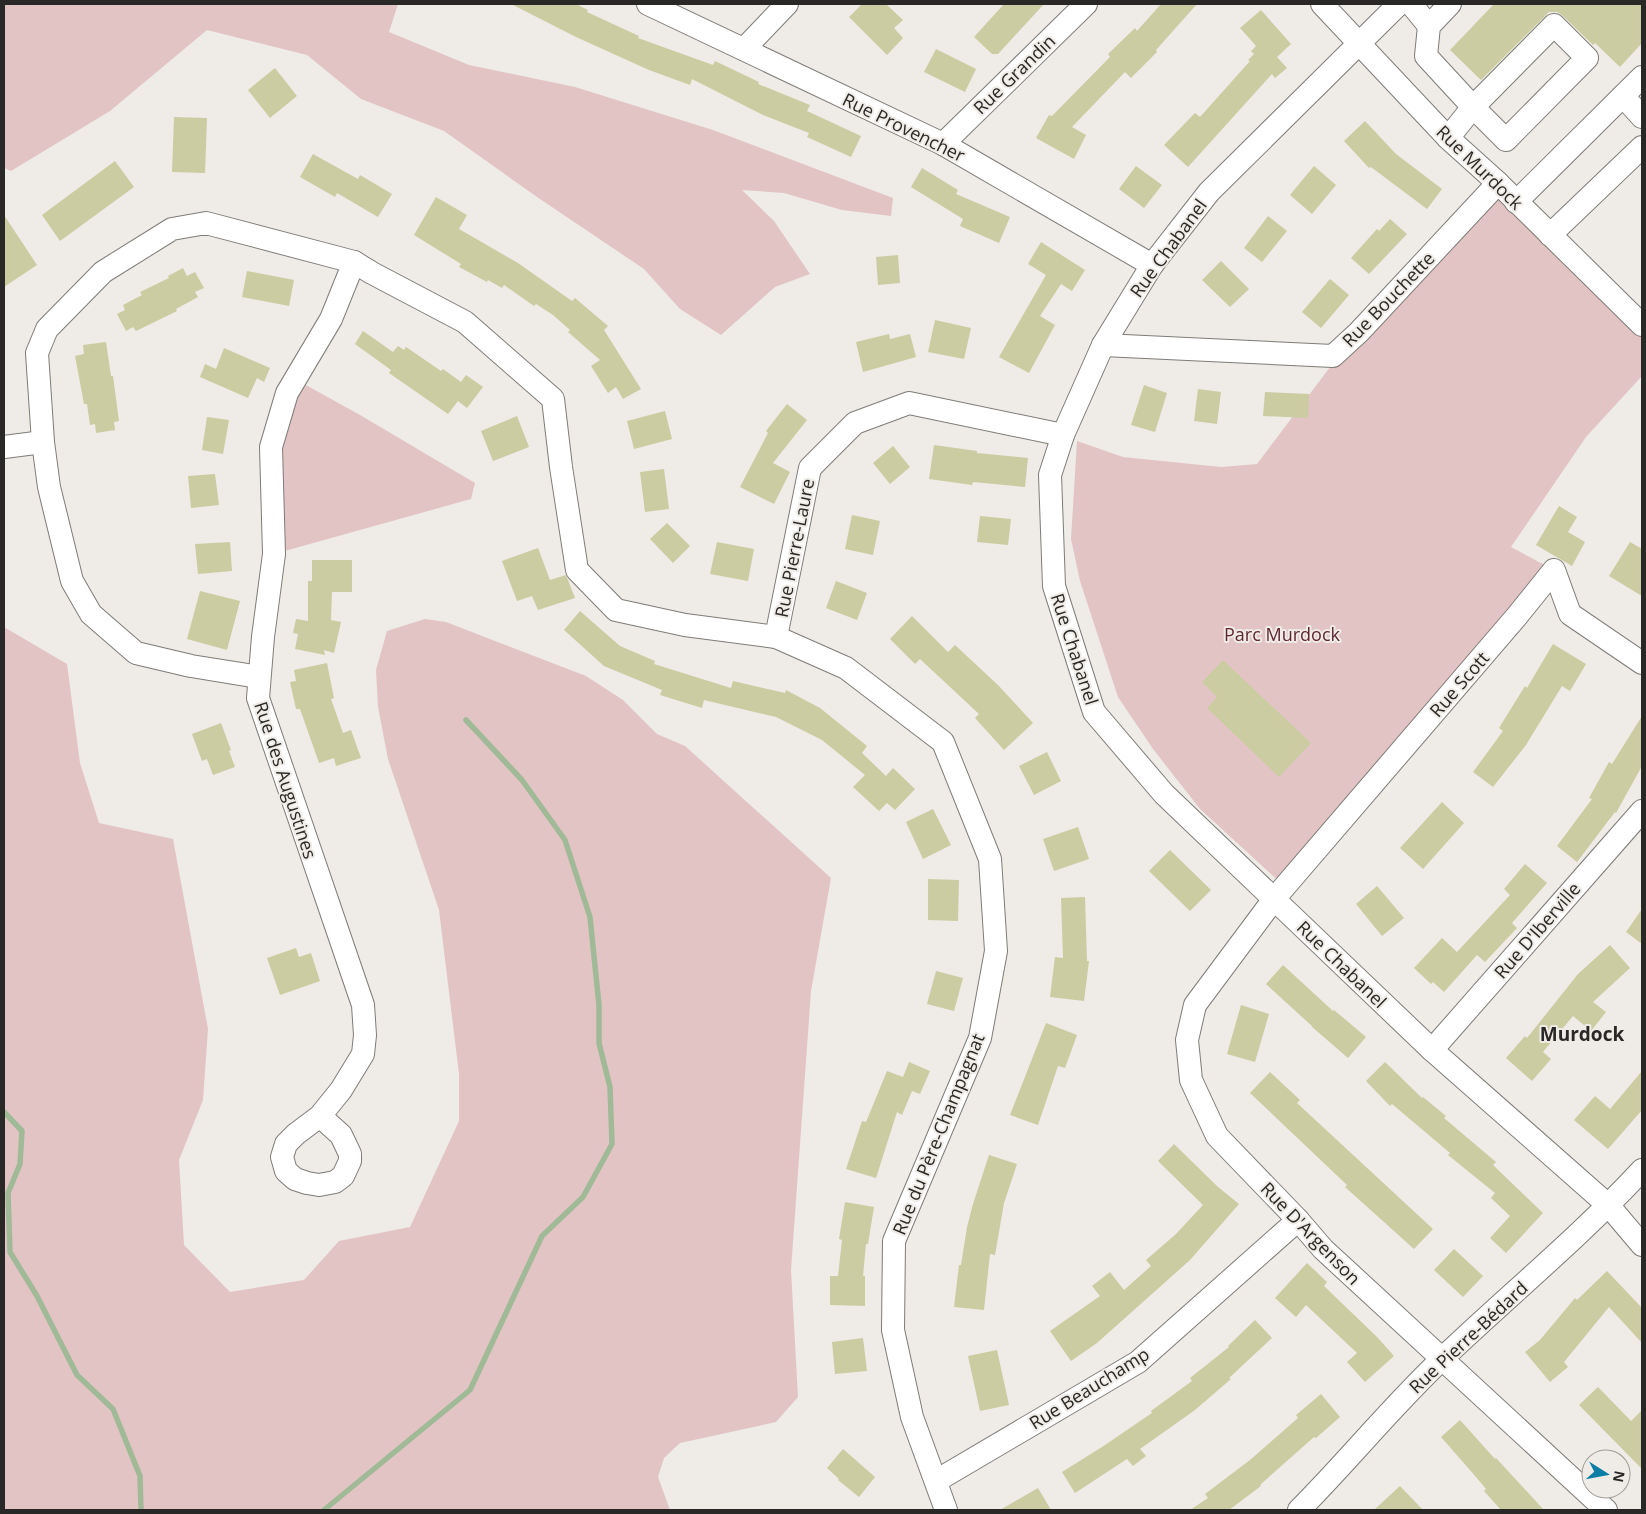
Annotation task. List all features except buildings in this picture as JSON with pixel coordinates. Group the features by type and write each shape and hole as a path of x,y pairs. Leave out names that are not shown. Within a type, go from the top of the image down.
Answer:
{"street":[{"name":"Rue Provencher","path":"648,4 943,144 1152,265"},
{"path":"744,49 787,4"},
{"name":"Rue Grandin","path":"943,144 1086,4"},
{"name":"Rue Murdock","path":"1322,4 1448,138 1498,183 1642,325"},
{"name":"Rue Chabanel","path":"1399,4 1209,192 1152,265 1103,345 1063,435 1050,475 1054,586 1094,712 1164,794 1432,1050 1609,1206 1642,1245"},
{"path":"1411,4 1429,26"},
{"path":"1448,138 1472,107 1554,25 1587,58 1506,140 1472,107 1426,56 1429,26 1450,4"},
{"path":"1516,202 1642,77"},
{"path":"1623,96 1642,116"},
{"path":"1550,234 1642,147"},
{"name":"Rue Bouchette","path":"1103,345 1333,356 1359,332 1498,183"},
{"name":"Rue du Père-Champagnat","path":"259,677 191,666 136,654 91,614 72,581 49,487 43,442 38,353 46,329 103,272 172,229 206,223 354,262 465,322 553,399 577,570 616,610 685,625 776,637 846,668 943,742 990,859 996,952 980,1038 894,1241 893,1330 912,1417 946,1510"},
{"name":"Rue des Augustines","path":"320,1116 341,1090 363,1054 365,1035 362,1005 258,698 274,554 271,447 288,393 331,319 354,262"},
{"name":"Rue Pierre-Laure","path":"776,637 810,468 855,423 909,403 1063,435"},
{"path":"4,447 43,442"},
{"name":"Rue Scott","path":"1274,899 1517,616 1554,570 1570,614 1642,663"},
{"name":"Rue D'Iberville","path":"1432,1050 1642,811"},
{"name":"Rue D'Argenson","path":"1274,899 1195,1006 1187,1040 1191,1080 1217,1136 1298,1220 1323,1249 1606,1510"},
{"name":"Rue Pierre-Bédard","path":"1300,1510 1380,1421 1442,1359 1609,1206 1642,1170"},
{"name":"Rue Beauchamp","path":"936,1480 1138,1362 1298,1220"}],"green space":[{"path":"4,4 398,4 389,32 469,65 575,87 713,130 893,198 891,216 842,210 784,193 742,190 774,221 810,274 775,287 721,335 680,309 644,269 537,197 444,131 361,99 307,55 207,30 110,111 11,171 4,168"},
{"name":"Parc Murdock","path":"1491,190 1642,328 1642,376 1586,437 1511,547 1554,570 1283,885 1200,809 1153,749 1118,697 1080,581 1071,539 1077,441 1123,457 1221,467 1257,464 1361,326"},
{"path":"295,379 475,483 471,499 274,554 271,447"},
{"path":"425,619 446,622 586,676 623,700 657,734 685,746 831,878 811,991 791,1270 798,1397 776,1422 680,1443 664,1458 658,1477 670,1510 4,1510 4,627 67,664 80,763 99,823 173,839 208,1029 203,1100 179,1160 184,1245 230,1292 304,1280 339,1241 410,1227 459,1121 459,1074 439,910 388,759 378,707 376,670 387,631"}],"waterway":[{"path":"324,1510 470,1390 542,1236 583,1197 612,1144 610,1087 599,1043 599,1005 590,917 565,840 522,780 466,720"},
{"path":"4,1112 22,1131 20,1164 8,1193 10,1252 37,1296 77,1375 113,1409 140,1476 141,1510"}],"district":[{"name":"Murdock","path":"1582,1034"}]}
